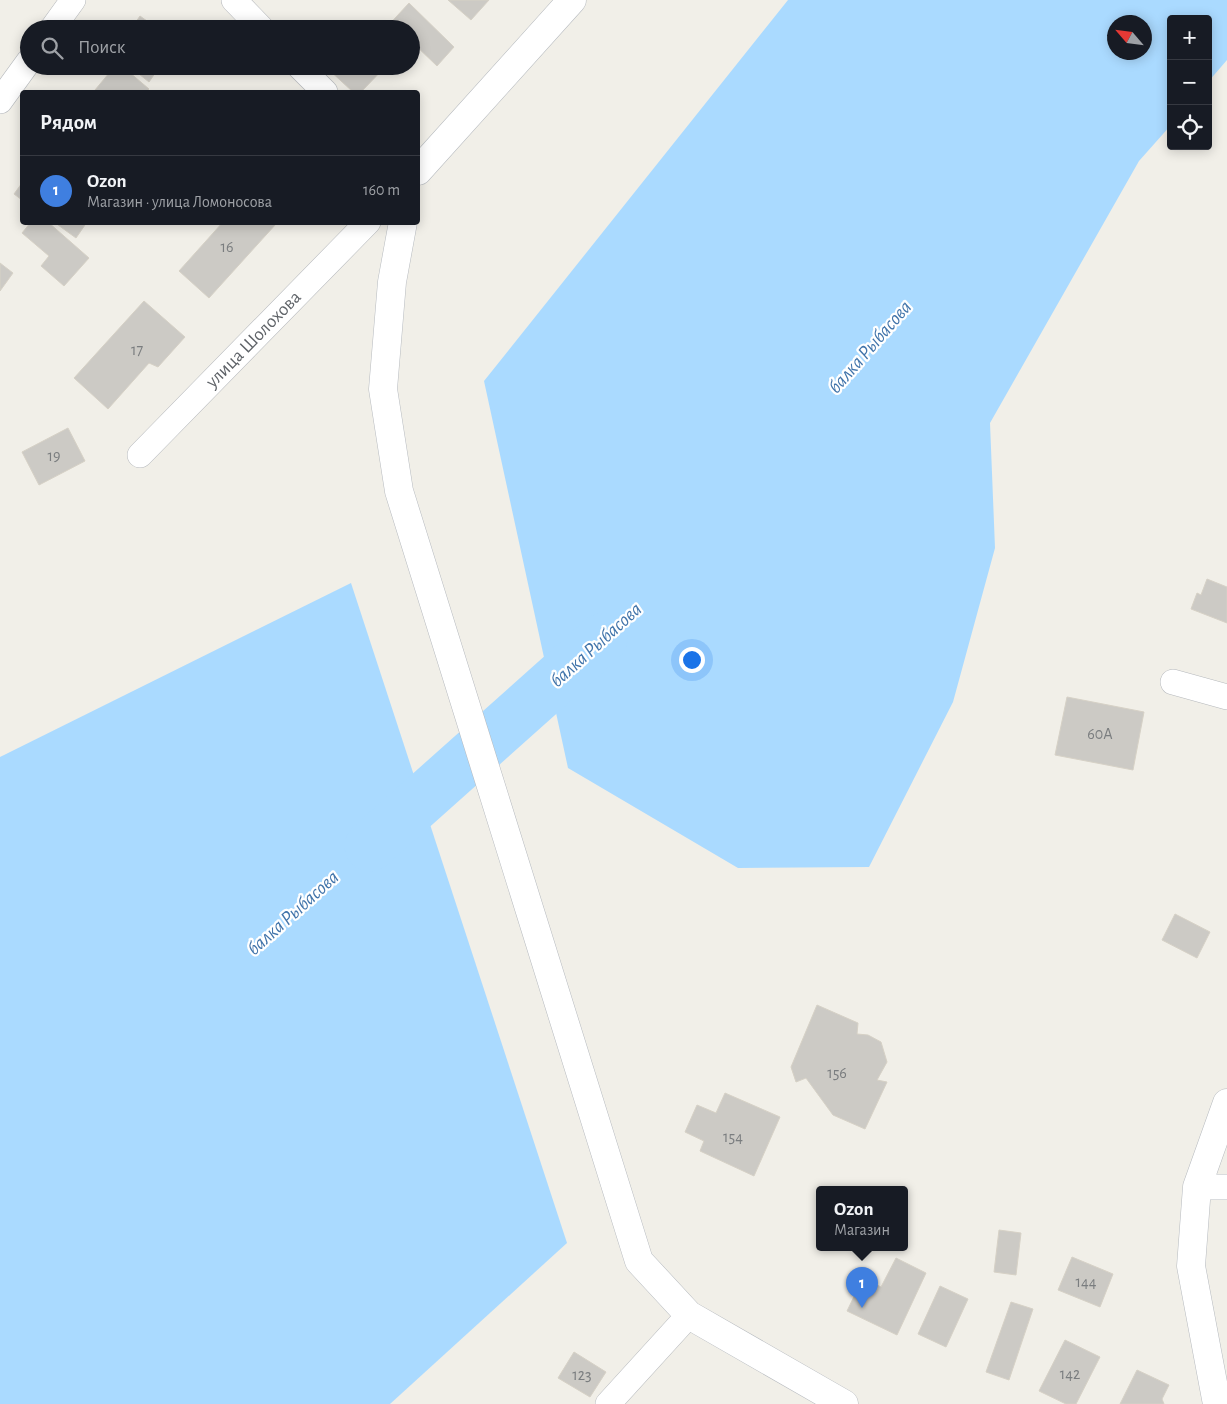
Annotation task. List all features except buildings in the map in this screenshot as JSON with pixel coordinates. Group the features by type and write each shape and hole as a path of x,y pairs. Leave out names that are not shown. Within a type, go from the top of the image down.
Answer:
{"main road":[{"path":"420,169 572,0"},
{"path":"402,225 392,282 383,389 399,492 639,1261 689,1315 844,1404"},
{"path":"1217,1404 1190,1266 1197,1187 1227,1103"}],"street":[{"path":"59,20 73,0"},
{"path":"234,0 253,20"},
{"path":"0,101 20,73"},
{"path":"308,75 323,90"},
{"name":"улица Шолохова","path":"140,455 365,225"},
{"path":"1173,682 1227,697"},
{"path":"1197,1187 1227,1188"},
{"path":"608,1404 689,1315"}],"water":[{"path":"788,0 1227,0 1227,60 1212,77 1212,15 1167,15 1167,130 1139,161 990,423 995,548 953,702 869,867 738,868 568,768 484,381"},
{"path":"351,583 567,1243 390,1404 0,1404 0,757"}],"waterway":[{"name":"балка Рыбасова","path":"370,846 602,639"}],"place":[{"name":"Ozon","path":"862,1308"}]}
